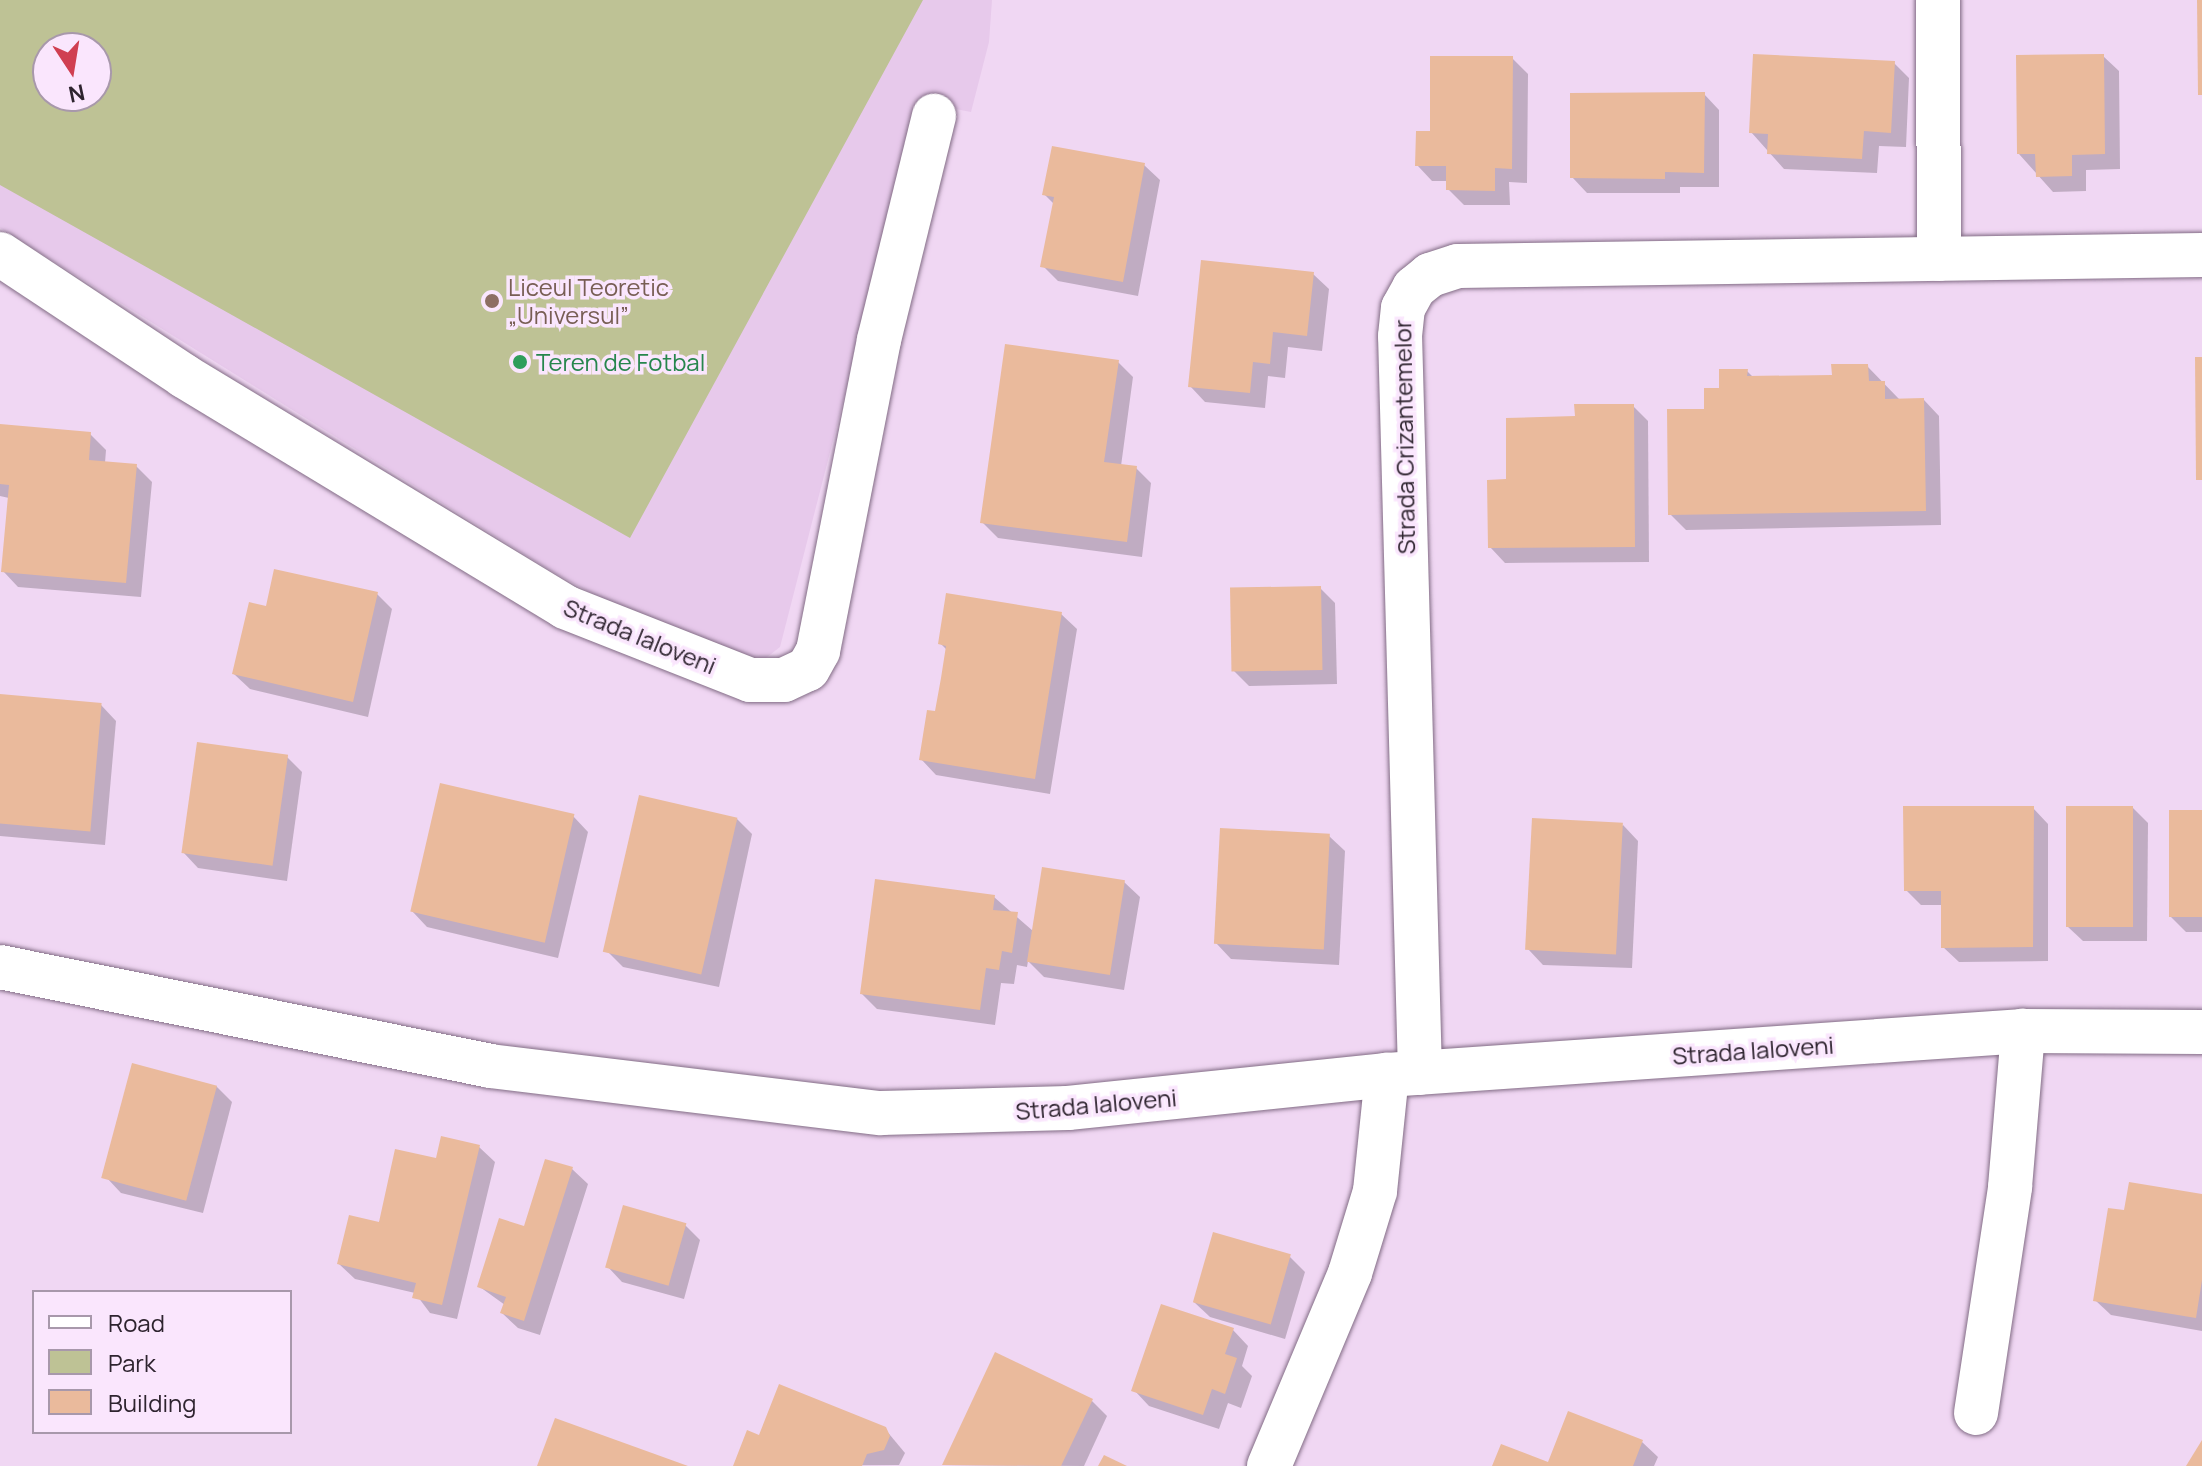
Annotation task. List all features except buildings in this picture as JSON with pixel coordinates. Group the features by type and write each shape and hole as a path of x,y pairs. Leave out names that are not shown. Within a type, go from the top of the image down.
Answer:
{"street":[{"path":"1938,0 1939,259"},
{"name":"Strada Ialoveni","path":"0,254 184,376 565,607 750,680 784,680 808,669 818,651 879,340 934,116"},
{"name":"Strada Crizantemelor","path":"1404,1074 1400,336 1403,308 1414,288 1430,275 1458,266 2202,255"},
{"name":"Strada Ialoveni","path":"0,967 490,1066 881,1113 1068,1108 1404,1074 2023,1031 2202,1032"},
{"path":"1976,1413 2010,1187 2023,1031"},
{"path":"1269,1466 1355,1259 1404,1074"}],"shaded area":[{"name":"Teren de Fotbal","path":"0,0 992,0 989,42 971,112 920,102 780,647 758,664 646,623 553,572 0,228"}],"green space":[{"name":"Teren de Fotbal","path":"0,0 923,0 630,538 0,185"}],"place":[{"name":"Liceul Teoretic „Universul”","path":"492,301"},
{"name":"Teren de Fotbal","path":"520,362"}]}
